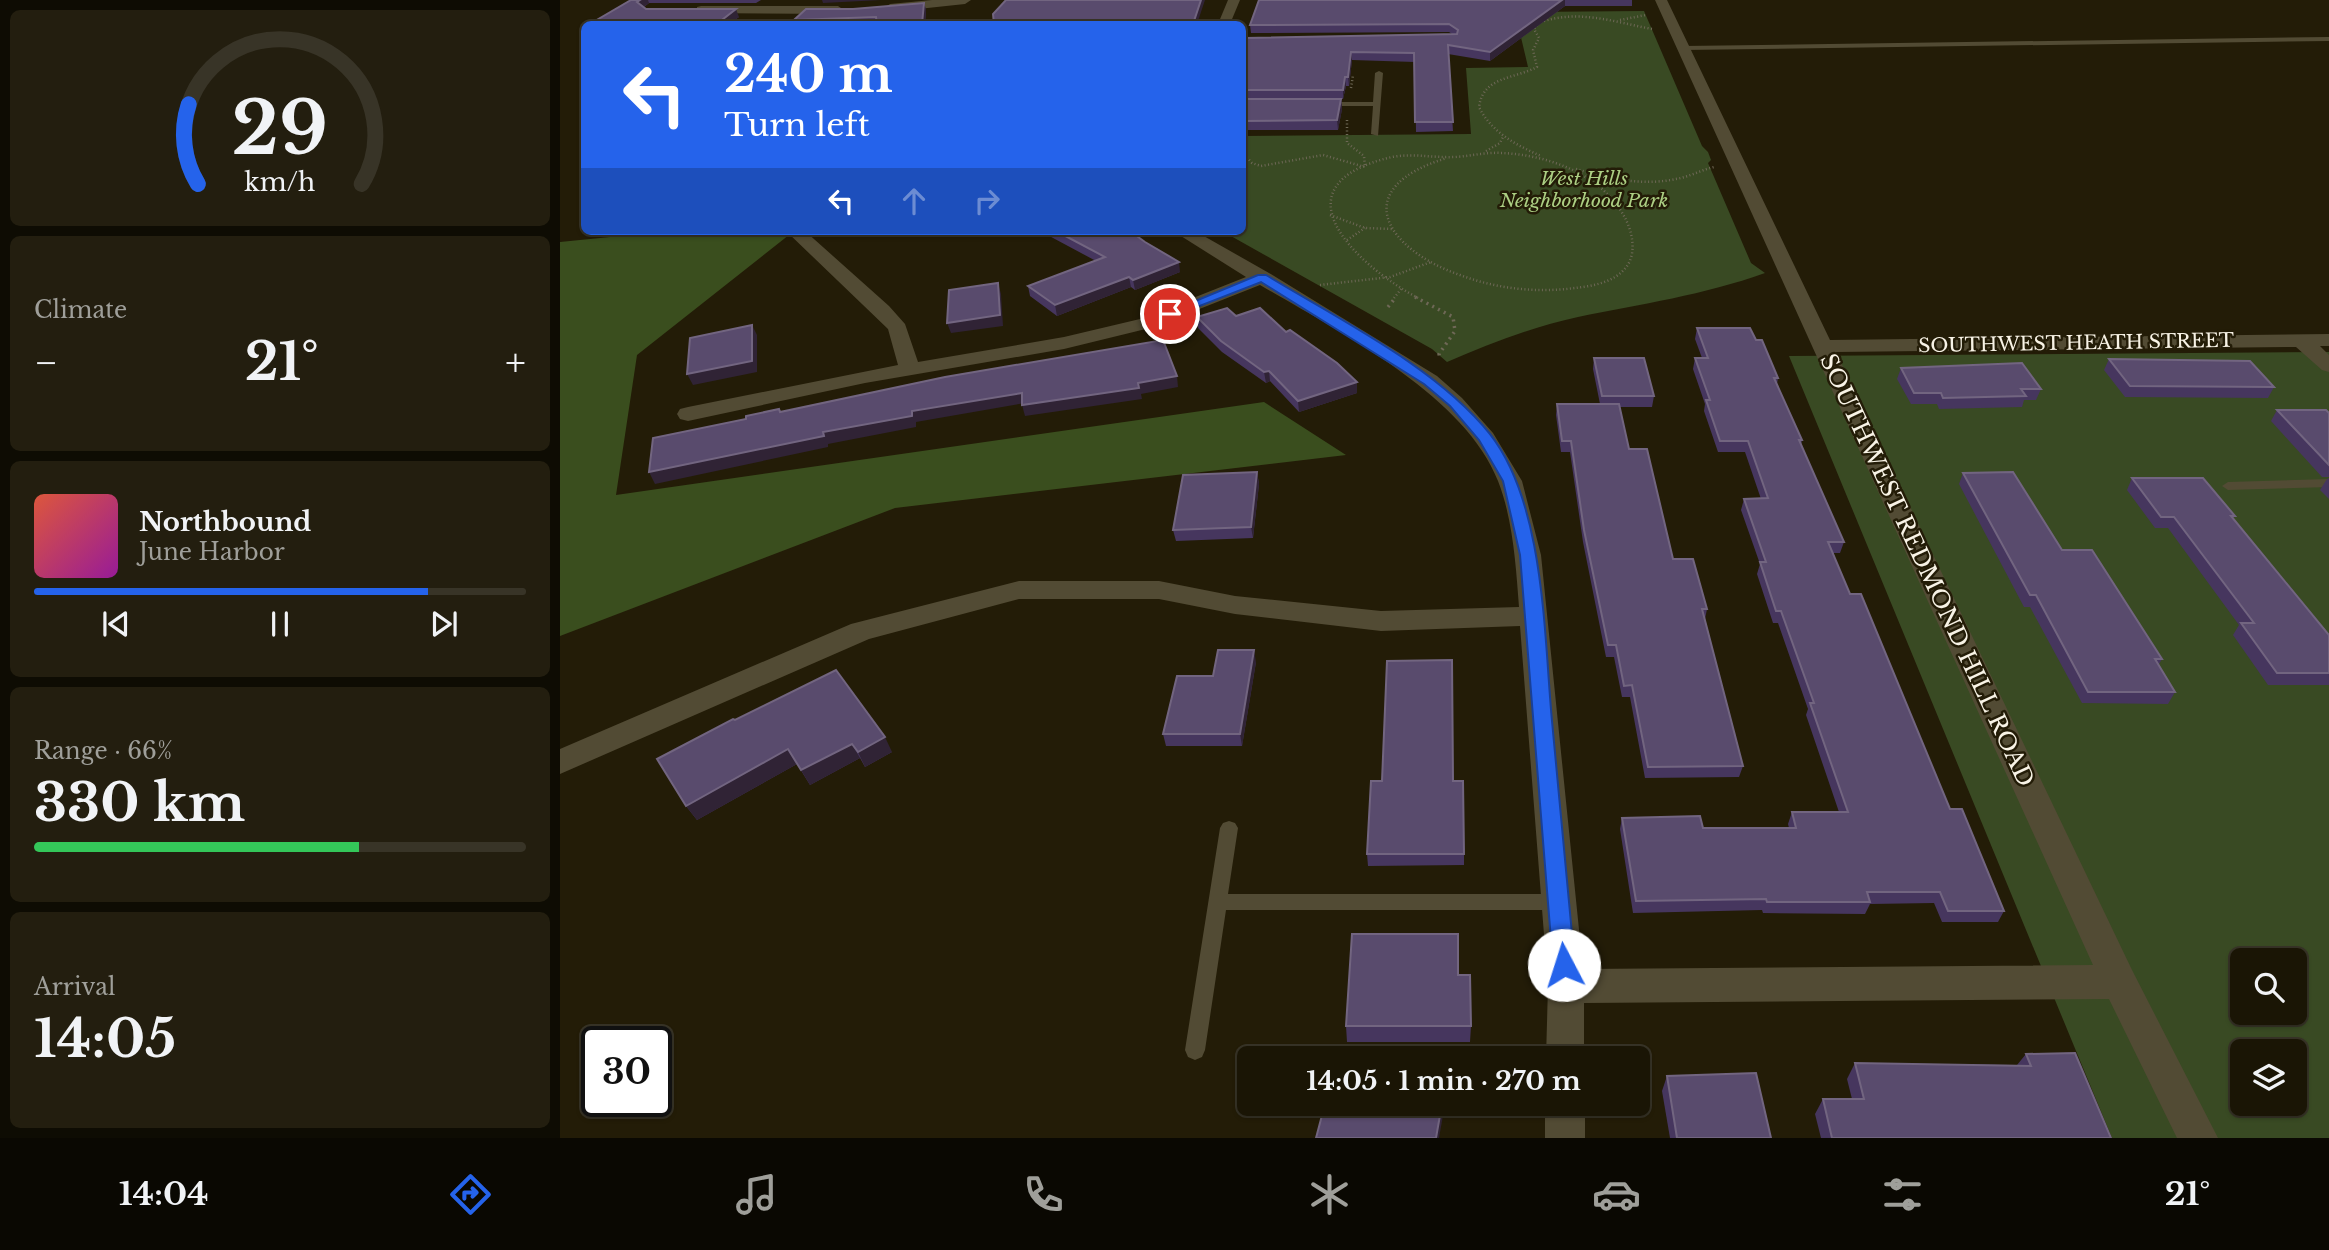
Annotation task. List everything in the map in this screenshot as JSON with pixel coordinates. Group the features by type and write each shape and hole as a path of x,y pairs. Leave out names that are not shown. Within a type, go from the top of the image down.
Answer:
{"street":[{"path":"876,9 968,0 963,15"},
{"path":"1227,19 1234,0"},
{"name":"SOUTHWEST REDMOND HILL ROAD","path":"1661,0 2119,982 2198,1138"},
{"path":"688,10 855,10"},
{"path":"767,21 777,11"},
{"path":"799,235 882,310 898,328 910,369"},
{"path":"1189,235 1429,381 1454,403 1485,438 1510,481 1528,555 1534,616 1566,986 1565,1046"},
{"path":"688,414 910,369 1064,342 1147,323 1262,277"},
{"path":"2301,340 2329,366"},
{"name":"SOUTHWEST HEATH STREET","path":"1822,346 2329,340"},
{"path":"560,762 861,631 1019,590 1159,590 1235,605 1381,621 1534,616"},
{"path":"1566,986 2119,982"},
{"path":"1564,1138 1565,1116"}],"lane":[{"path":"1684,48 2329,39"},
{"path":"1375,134 1379,73"},
{"path":"1309,104 1377,104"},
{"path":"2228,486 2329,483"},
{"path":"1195,1051 1229,828"},
{"path":"1217,902 1559,902"}],"path":[{"path":"1675,29 1650,29 1592,16 1555,17 1539,22 1534,29 1539,36 1533,55 1537,67 1500,79 1483,92 1480,100 1485,118 1503,137 1529,152 1563,165 1603,190 1628,221 1631,252 1629,262 1619,274 1599,284 1563,290 1521,290 1472,278 1431,262 1403,243 1392,229 1386,209 1386,201 1392,190 1401,179 1418,167 1447,158 1482,153 1525,155 1563,165 1608,178 1646,182 1675,180 1711,167 1739,167"},
{"path":"1482,153 1500,143 1503,137"},
{"path":"1246,157 1251,163 1266,166 1321,154 1341,159 1353,166 1365,167"},
{"path":"1443,363 1439,354 1455,331 1453,317 1372,271 1335,228 1330,215 1330,203 1344,178 1365,167 1407,155 1435,154 1447,158"},
{"path":"1330,215 1365,228 1392,229"},
{"path":"1347,240 1365,228"},
{"path":"1294,297 1321,285 1357,284 1415,270 1431,262"},
{"path":"1388,307 1402,288"}],"green space":[{"name":"West Hills Neighborhood Park","path":"1644,11 1702,146 1708,152 1711,160 1708,163 1751,263 1765,273 1696,293 1544,326 1447,362 1432,349 1229,235 1246,235 1246,136 1471,134 1466,68 1528,67 1515,12"},
{"path":"630,235 789,235 637,355 616,495 1264,402 1346,455 895,508 560,636 560,242"},
{"path":"2329,352 2329,1138 2112,1138 1789,356"}],"building":[{"path":"631,0 640,0 637,2 646,9 736,9 721,21 595,21"},
{"path":"1006,0 1201,0 1194,21 994,21 993,14"},
{"path":"1259,0 1562,0 1490,52 1448,45 1453,122 1415,122 1414,53 1351,52 1348,77 1345,77 1343,90 1246,90 1246,38 1457,34 1458,30 1449,24 1250,25"},
{"path":"924,3 922,21 877,21 876,17 794,20 806,9 853,9"},
{"path":"1246,99 1341,99 1337,120 1246,121"},
{"path":"1064,235 1135,235 1179,262 1133,280 1129,277 1055,305 1028,286 1105,257"},
{"path":"998,283 1000,315 947,323 949,290"},
{"path":"1227,308 1236,316 1260,308 1286,332 1290,330 1337,363 1357,382 1298,401 1269,371 1264,372 1221,341 1197,317"},
{"path":"752,325 752,361 687,374 690,338"},
{"path":"1697,328 1750,328 1756,340 1762,340 1778,378 1774,378 1802,440 1799,440 1844,542 1828,542 1850,594 1861,594 1950,809 1962,809 2004,911 1948,911 1940,892 1867,892 1870,902 1767,902 1766,899 1636,901 1622,818 1700,816 1703,828 1796,828 1792,812 1848,812 1810,703 1814,703 1781,611 1776,611 1760,562 1766,562 1744,499 1768,498 1748,441 1720,441 1706,400 1710,400 1695,358 1708,358"},
{"path":"1163,340 1177,376 1138,383 1139,388 1022,405 1022,393 912,411 912,416 823,432 824,436 649,472 653,438 746,419 746,416 779,409 780,412 945,377"},
{"path":"1594,358 1644,358 1654,396 1602,396"},
{"path":"2109,359 2250,361 2274,387 2130,386"},
{"path":"2022,363 2041,389 2021,389 2026,396 1943,398 1941,393 1914,393 1901,368"},
{"path":"1557,404 1619,404 1629,449 1647,449 1673,559 1693,559 1707,609 1702,609 1743,766 1648,767 1632,685 1624,686 1616,645 1608,645 1584,530 1571,441 1562,441"},
{"path":"2277,410 2326,410 2329,413 2329,465"},
{"path":"1257,472 1251,527 1173,530 1183,475"},
{"path":"2013,472 2062,550 2092,550 2162,659 2155,659 2175,692 2088,692 2036,595 2030,595 1963,473"},
{"path":"2132,478 2203,478 2329,635 2329,673 2277,673 2241,623 2254,623 2174,517 2161,517"},
{"path":"1218,650 1254,650 1240,734 1163,734 1177,676 1213,676"},
{"path":"1452,660 1453,781 1463,781 1464,854 1367,854 1371,781 1382,781 1387,661"},
{"path":"836,670 885,737 858,752 852,744 801,770 788,749 686,806 657,759"},
{"path":"1352,934 1458,934 1458,975 1470,975 1471,1026 1346,1026"},
{"path":"2075,1053 2111,1138 1832,1138 1823,1099 1864,1099 1855,1063 2031,1066 2026,1054"},
{"path":"1756,1073 1771,1138 1677,1138 1667,1076"},
{"path":"1322,1116 1440,1116 1436,1138 1316,1138"}],"route":[{"path":"1170,314 1262,277 1429,381 1454,403 1485,438 1510,481 1528,555 1564,965"}]}
